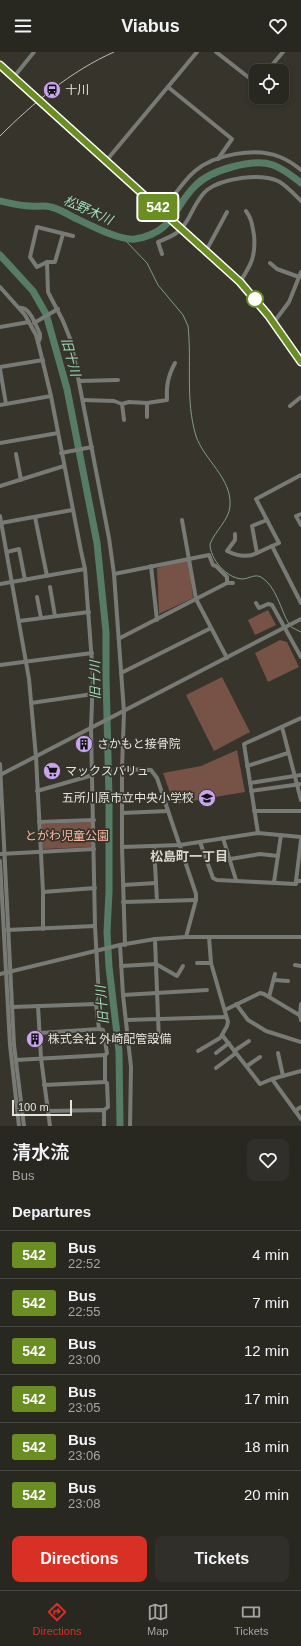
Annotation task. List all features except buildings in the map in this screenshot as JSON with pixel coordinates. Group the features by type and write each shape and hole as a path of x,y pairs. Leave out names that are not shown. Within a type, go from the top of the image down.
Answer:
{"street":[{"path":"13,78 34,52"},
{"path":"106,161 197,52"},
{"path":"216,52 249,78"},
{"path":"273,64 283,52"},
{"path":"0,66 163,211 240,282 274,322 301,362"},
{"path":"168,87 232,139 218,159"},
{"path":"163,211 191,175 205,164 218,159 254,152 262,153 281,157 301,170"},
{"path":"162,254 158,242 181,228 199,199 207,190 216,185 254,176 272,179 280,182 301,201"},
{"path":"240,282 250,266 255,253 252,220 246,211"},
{"path":"206,251 227,212"},
{"path":"63,234 55,262 47,262 38,267 30,257 37,227 74,236"},
{"path":"47,262 48,292 71,341 109,538 114,574 120,638 122,713 123,902 121,966 131,1067 130,1126"},
{"path":"270,263 277,269 299,277"},
{"path":"274,322 289,302 301,272"},
{"path":"0,287 19,308 29,322 43,360 72,510 85,568 92,653 93,694 91,728 94,820 95,951 100,998 96,1004 99,1028 103,1030 107,1053 104,1055 105,1082 108,1083 108,1108 104,1110 48,1111"},
{"path":"19,308 27,310 35,322 40,334 38,343"},
{"path":"35,322 57,309"},
{"path":"0,327 29,322"},
{"path":"6,404 0,368 43,360"},
{"path":"83,400 114,401 122,404 130,402 147,403 167,400 166,388 168,376 175,363"},
{"path":"79,381 118,380"},
{"path":"0,405 51,396"},
{"path":"290,406 301,397"},
{"path":"147,403 147,417"},
{"path":"122,404 124,420"},
{"path":"0,443 58,433"},
{"path":"61,453 91,447"},
{"path":"16,454 21,480"},
{"path":"0,486 64,466"},
{"path":"235,534 235,540 227,552 233,554 250,556 279,543 256,499 301,475"},
{"path":"1,523 72,510"},
{"path":"301,514 296,516 301,525"},
{"path":"0,516 26,661 31,703 38,792 43,892 43,928"},
{"path":"35,517 47,576"},
{"path":"182,520 196,599 227,658"},
{"path":"257,553 252,526 267,520"},
{"path":"272,546 301,603"},
{"path":"6,552 19,549 25,580"},
{"path":"114,574 209,555 213,564 227,577 227,583"},
{"path":"151,566 157,620"},
{"path":"0,584 85,568"},
{"path":"120,638 227,583 233,583"},
{"path":"50,587 55,616"},
{"path":"37,597 40,618"},
{"path":"256,603 259,608 268,604 272,605 301,657"},
{"path":"19,621 89,612"},
{"path":"0,775 301,620"},
{"path":"121,673 211,628"},
{"path":"0,665 92,653"},
{"path":"31,703 93,694"},
{"path":"258,833 244,744 301,718"},
{"path":"282,727 294,776 299,784 301,800"},
{"path":"248,766 288,753"},
{"path":"0,764 2,853 6,930 6,973 12,1074 19,1126"},
{"path":"122,769 146,769 154,772 196,894 196,900 186,937"},
{"path":"38,792 93,775"},
{"path":"250,783 301,775"},
{"path":"251,791 299,784"},
{"path":"122,813 168,811"},
{"path":"254,811 301,811"},
{"path":"39,822 94,820"},
{"path":"122,847 180,845 258,833 281,835 301,839 299,881 296,884 217,880 213,878 200,842"},
{"path":"274,882 281,835"},
{"path":"223,838 236,880"},
{"path":"154,846 157,901"},
{"path":"2,853 94,849"},
{"path":"230,859 260,854 278,856"},
{"path":"0,861 11,972 16,1060 24,1126"},
{"path":"123,885 156,883"},
{"path":"43,892 95,888"},
{"path":"123,902 196,900"},
{"path":"6,930 95,926"},
{"path":"0,974 95,951 155,939 186,937 301,937"},
{"path":"198,1051 220,1038 227,1026 225,1010 211,963 210,937"},
{"path":"155,939 160,1042"},
{"path":"197,963 211,963"},
{"path":"121,966 156,964 177,976 183,966"},
{"path":"295,965 301,966"},
{"path":"269,997 275,974"},
{"path":"274,980 288,981"},
{"path":"123,994 207,990"},
{"path":"225,1010 260,993 301,1017"},
{"path":"13,1007 96,1004"},
{"path":"236,1004 248,1020 266,1031 301,1042"},
{"path":"301,1004 301,1017"},
{"path":"38,1006 41,1058 50,1126"},
{"path":"126,1020 226,1017"},
{"path":"40,1033 99,1028"},
{"path":"222,1035 260,1084 272,1079 301,1072"},
{"path":"216,1068 249,1041"},
{"path":"216,1053 229,1044"},
{"path":"278,1053 283,1076"},
{"path":"16,1060 104,1055"},
{"path":"247,1066 260,1057"},
{"path":"272,1079 301,1119"},
{"path":"44,1085 105,1082"},
{"path":"295,1111 301,1107"},
{"path":"104,1110 104,1126"}],"green space":[{"path":"189,559 193,598 159,614 157,568"},
{"path":"268,610 276,625 255,635 248,620"},
{"path":"280,640 287,642 299,667 268,682 255,653"},
{"path":"222,677 250,732 214,751 186,695"},
{"path":"237,750 245,792 174,804 163,773 201,766"},
{"name":"とがわ児童公園","path":"91,822 92,847 43,849 41,824"}],"waterway":[{"name":"松野木川","path":"0,201 22,206 51,207 112,235 135,239 148,236 158,231 172,218 188,193 196,185 222,170 244,164 265,163 281,169 301,183"},
{"path":"124,239 147,263 158,285 183,315 188,326 191,409 196,436 200,445 227,487 229,496 229,511 225,521 210,544 213,556 220,567 231,576 243,579 259,576 266,581 275,592 289,624"},
{"name":"旧十川","path":"0,255 33,291 46,314 67,389 97,543 106,632 109,798 109,892 107,932 109,967 119,1051 120,1126"},
{"path":"291,627 301,632"}],"railway":[{"path":"0,136 53,89 83,68 114,52"}],"bus line":[{"name":"542","path":"0,65 240,282 256,299 301,362"}],"place":[{"name":"十川","path":"52,90"},
{"name":"さかもと接骨院","path":"84,744"},
{"name":"マックスバリュ","path":"52,771"},
{"name":"五所川原市立中央小学校","path":"207,798"},
{"name":"株式会社 外崎配管設備","path":"35,1039"}],"district":[{"name":"松島町一丁目","path":"189,856"}]}
